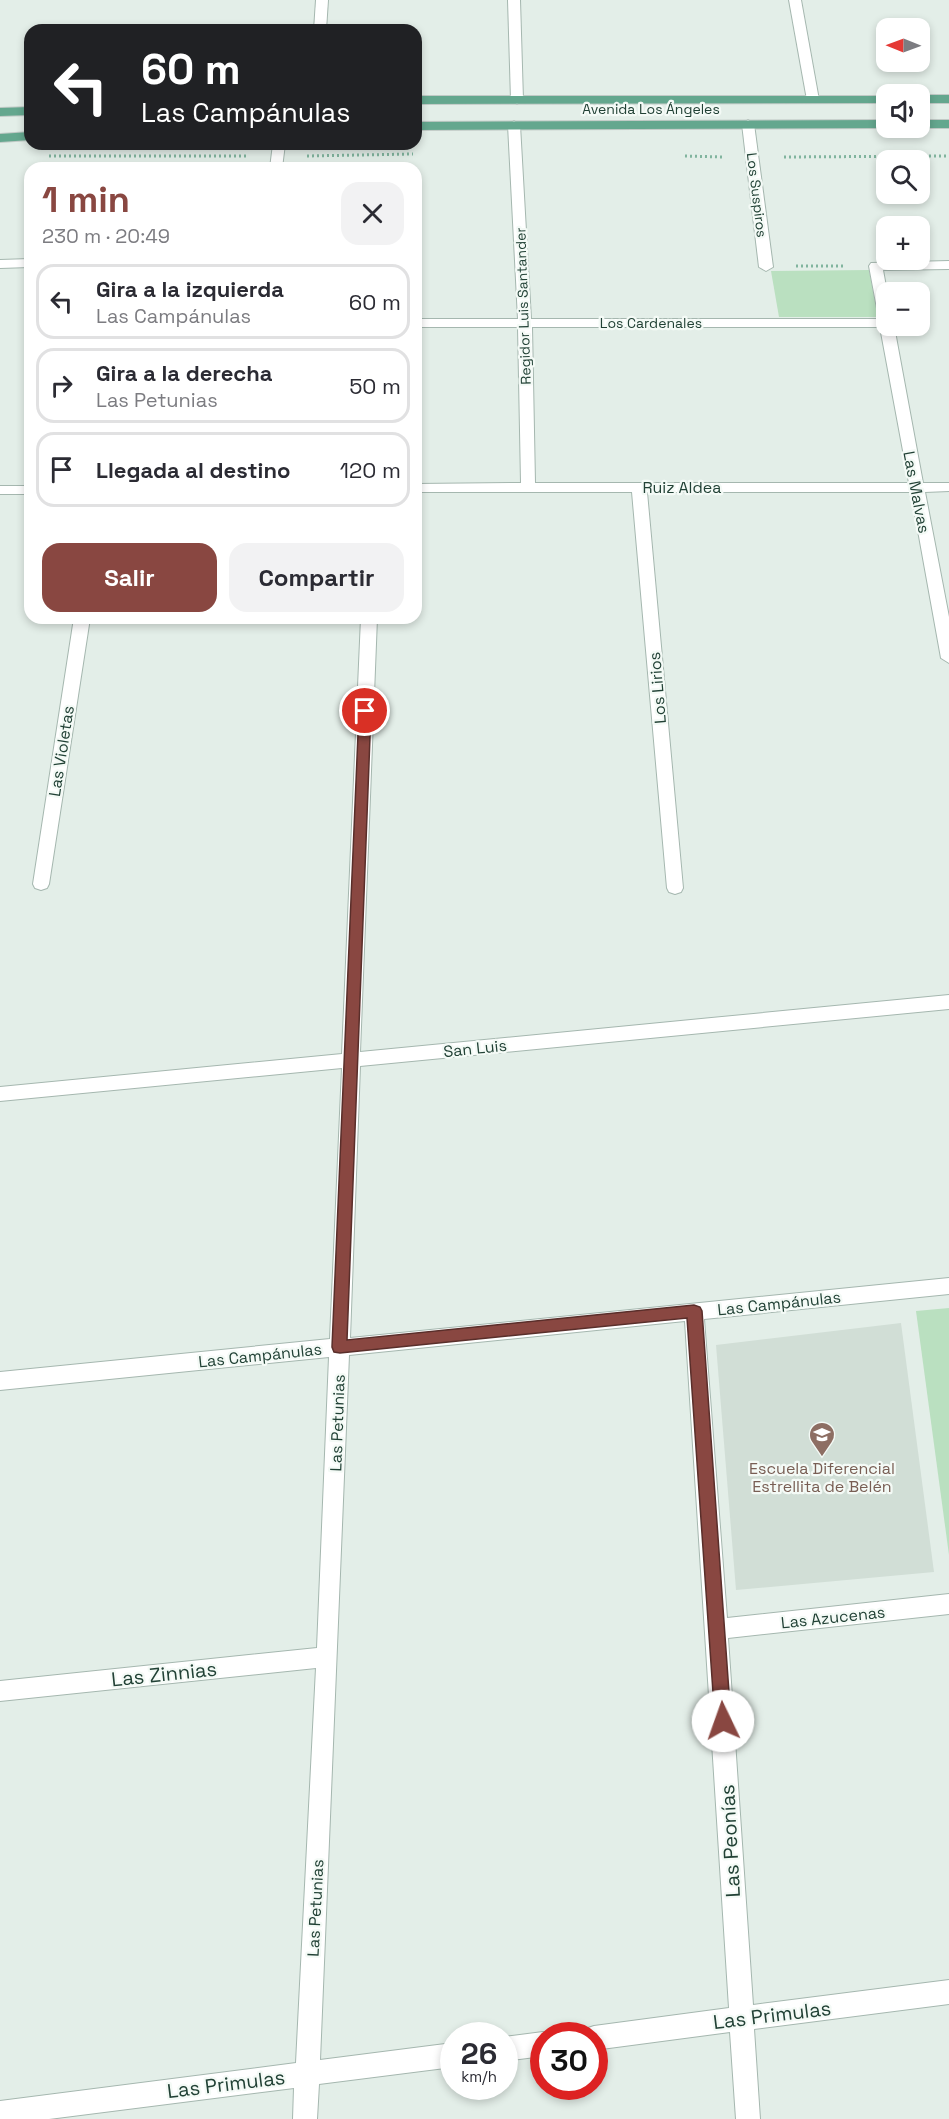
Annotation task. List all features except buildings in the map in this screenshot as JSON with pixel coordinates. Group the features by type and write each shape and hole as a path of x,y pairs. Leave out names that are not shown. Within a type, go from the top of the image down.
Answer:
{"main road":[{"path":"930,99 949,99"},
{"name":"Avenida Los Ángeles","path":"422,100 876,100"},
{"path":"0,112 24,111"},
{"name":"Avenida Los Ángeles","path":"422,126 876,124"},
{"path":"930,124 949,124"},
{"path":"0,138 24,136"}],"street":[{"path":"320,24 322,0"},
{"path":"514,0 517,100"},
{"path":"795,0 813,100"},
{"name":"Los Suspiros","path":"748,124 766,267"},
{"name":"Regidor Luis Santander","path":"514,125 525,323 528,488"},
{"path":"0,264 24,263"},
{"path":"930,265 949,265"},
{"name":"Los Cardenales","path":"422,323 876,323"},
{"name":"Las Malvas","path":"889,336 949,658"},
{"name":"Los Lirios","path":"639,487 675,888"},
{"name":"Ruiz Aldea","path":"422,488 949,487"},
{"path":"0,490 24,490"},
{"name":"Las Violetas","path":"41,884 81,624"},
{"name":"Las Petunias","path":"305,2119 327,1657 369,624"},
{"name":"San Luis","path":"0,1094 949,1002"},
{"name":"Las Campánulas","path":"0,1381 949,1286"},
{"name":"Las Peonías","path":"694,1311 748,2119"},
{"name":"Las Azucenas","path":"717,1629 949,1604"},
{"name":"Las Zinnias","path":"0,1691 327,1657"},
{"name":"Las Primulas","path":"608,2036 949,1992"},
{"name":"Las Primulas","path":"0,2113 440,2057"}],"path":[{"path":"766,267 876,266"}],"shaded area":[{"name":"Escuela Diferencial Estrellita de Belén","path":"901,1323 934,1572 736,1590 716,1345"}],"green space":[{"path":"869,270 876,317 779,317 771,271"},
{"path":"949,1308 949,1555 916,1311"}],"place":[{"name":"Escuela Diferencial Estrellita de Belén","path":"822,1458"}],"route":[{"path":"365,711 340,1347 694,1311 723,1721"}]}
